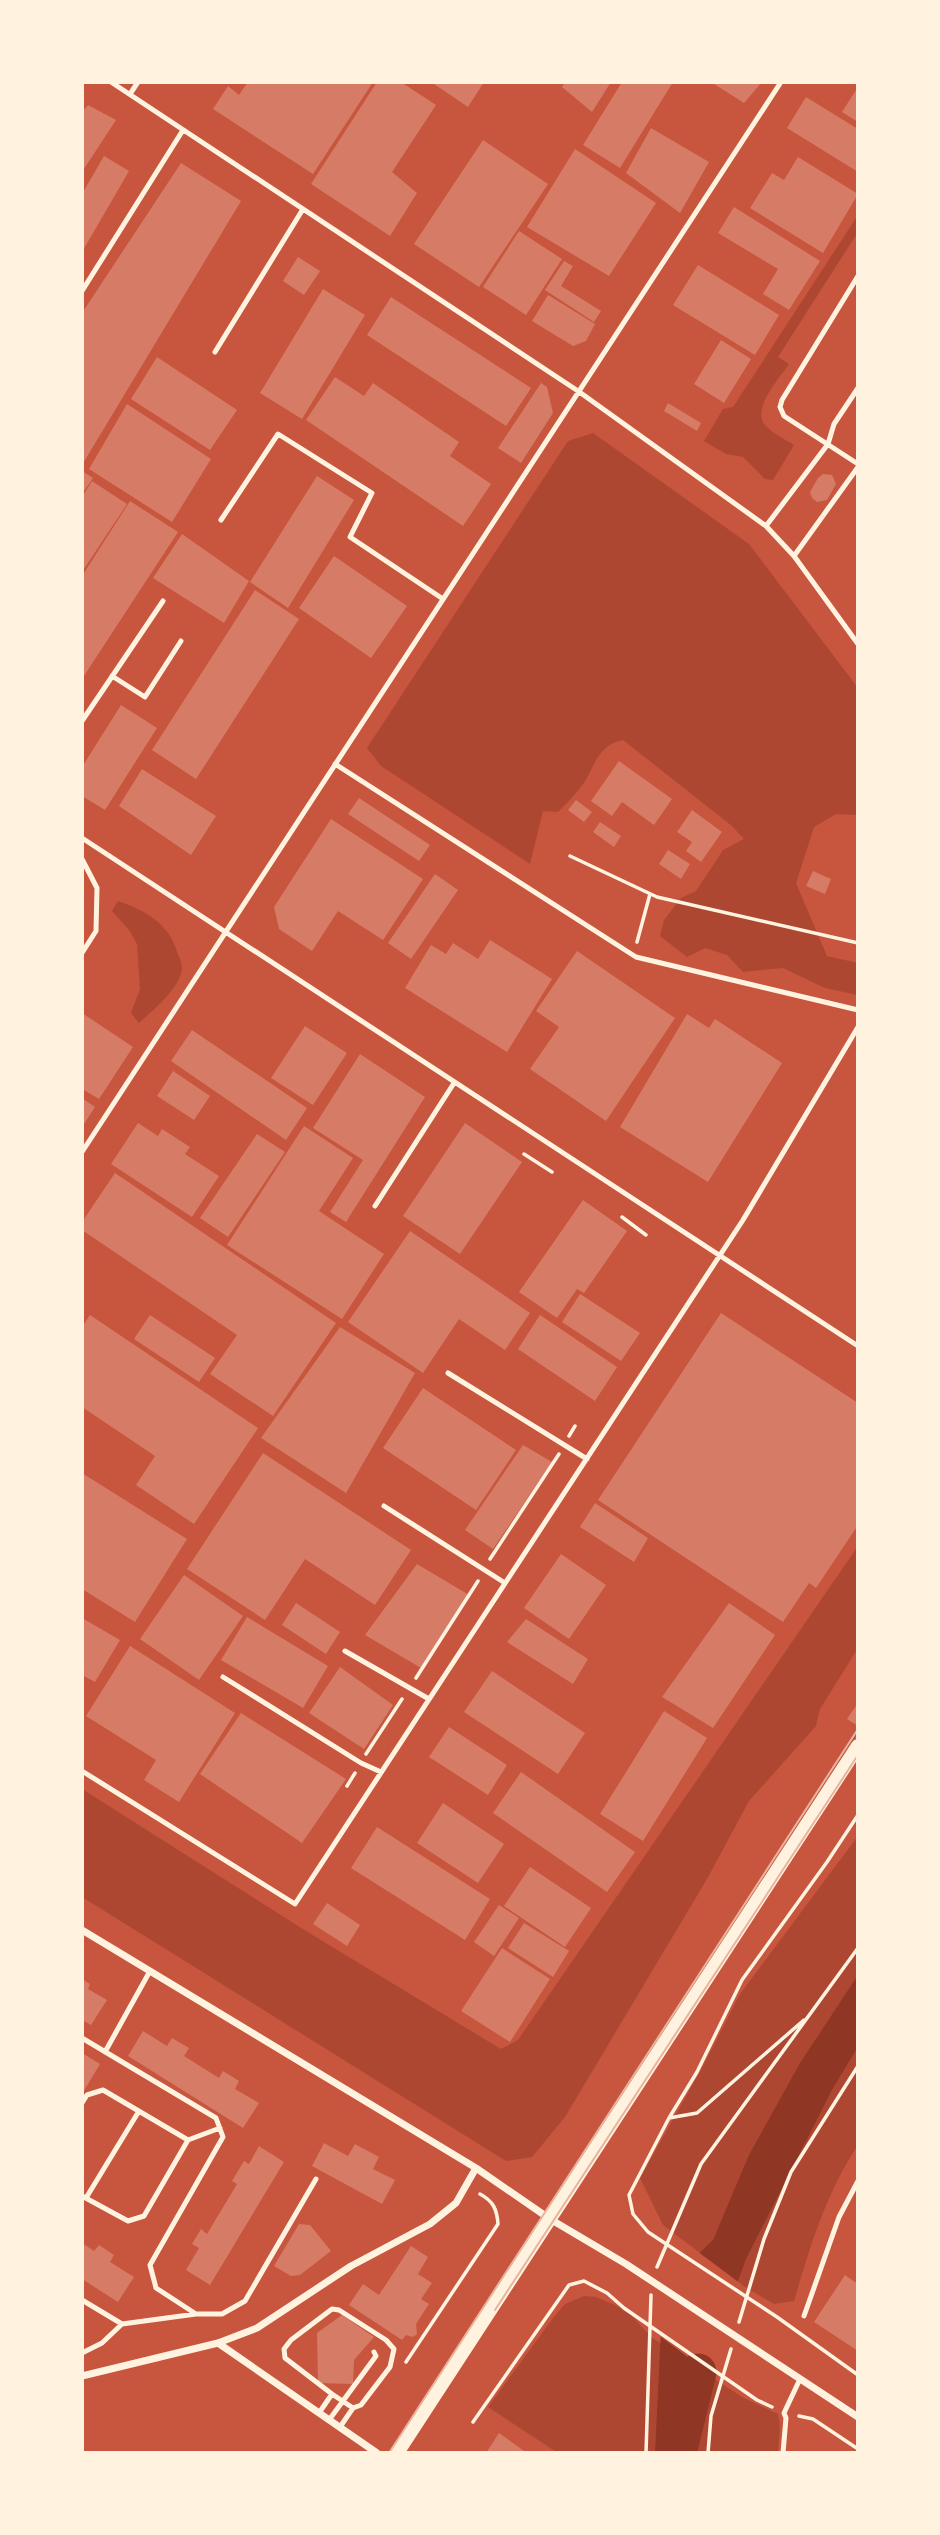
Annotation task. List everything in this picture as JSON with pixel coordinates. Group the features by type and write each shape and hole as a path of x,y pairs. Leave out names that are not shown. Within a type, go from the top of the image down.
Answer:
{"main road":[{"path":"397,2453 858,1745"}],"street":[{"path":"82,1930 476,2168 550,2219 638,2272 760,2355 858,2417"},
{"path":"82,2376 218,2343 257,2328 351,2266 430,2224 456,2203 476,2168"},
{"path":"218,2343 377,2453"}],"lane":[{"path":"111,82 578,391 766,526 794,556 858,644"},
{"path":"130,94 138,82"},
{"path":"82,1152 781,82"},
{"path":"82,292 183,130"},
{"path":"215,352 303,209"},
{"path":"794,556 858,466 784,416 780,407 858,276"},
{"path":"766,526 828,444 834,424 858,388"},
{"path":"221,520 278,434 372,493 350,537 443,599"},
{"path":"82,721 163,601"},
{"path":"112,676 145,697 181,641"},
{"path":"335,764 636,957 858,1010"},
{"path":"82,838 858,1346"},
{"path":"82,859 97,888 96,931 82,953"},
{"path":"82,1771 295,1903 719,1257 858,1027"},
{"path":"374,1206 454,1083"},
{"path":"448,1373 587,1459"},
{"path":"384,1506 505,1583"},
{"path":"345,1651 429,1699"},
{"path":"223,1677 361,1763 381,1772"},
{"path":"105,2052 150,1971"},
{"path":"82,2038 216,2118 223,2137 150,2265 156,2288 196,2314"},
{"path":"82,2103 87,2095 103,2090 188,2140"},
{"path":"139,2111 84,2197 128,2221 144,2216 188,2140 220,2128"},
{"path":"82,2300 122,2323 196,2314 222,2314 245,2301 316,2179"},
{"path":"804,2316 839,2217 858,2180"},
{"path":"340,2427 353,2408 362,2405 390,2367 394,2349 386,2340 340,2310 332,2309 290,2340 284,2349 285,2358 353,2408"},
{"path":"82,2353 102,2343 122,2323"},
{"path":"329,2420 376,2356 374,2352"},
{"path":"783,2453 786,2418 784,2413 800,2379"},
{"path":"319,2413 332,2395"}],"path":[{"path":"570,856 650,894 858,943"},
{"path":"637,942 650,894"},
{"path":"524,1154 552,1172"},
{"path":"622,1217 646,1236"},
{"path":"494,1551 551,1468"},
{"path":"419,1672 471,1594"},
{"path":"368,1751 394,1710"},
{"path":"858,1815 742,1980 697,2072 669,2118 629,2195 633,2214 648,2232 777,2316 858,2375"},
{"path":"656,2268 701,2164 858,1948"},
{"path":"669,2118 697,2112 809,2016"},
{"path":"738,2327 764,2239 791,2172 858,2066"},
{"path":"404,2364 498,2224 497,2211 491,2200 480,2194"},
{"path":"473,2421 569,2285 584,2281 607,2293 624,2308 757,2400 784,2413 813,2419 858,2449"},
{"path":"646,2453 651,2293"},
{"path":"708,2453 712,2416 734,2340"}],"shaded area":[{"path":"858,215 858,232 778,357 789,364 764,403 762,419 772,432 794,445 773,480 765,479 743,457 726,454 704,441 723,409 733,407"},
{"path":"593,433 749,544 858,688 858,815 836,814 814,827 796,883 827,956 858,963 858,995 825,988 783,968 743,972 727,955 705,948 687,957 660,936 664,920 681,898 696,891 723,850 744,839 732,826 623,740 602,752 581,787 558,812 543,811 530,864 381,766 367,748 568,441"},
{"path":"118,901 146,913 162,925 173,942 182,965 172,991 139,1023 131,1013 140,989 137,944 112,911"},
{"path":"858,1546 858,1648 820,1709 816,1726 749,1801 707,1879 565,2117 532,2157 506,2161 82,1897 82,1789 306,1931 501,2049 518,2040"},
{"path":"858,1836 858,2145 828,2201 794,2301 774,2304 745,2287 663,2225 640,2178 740,1994"},
{"path":"858,1975 858,2047 833,2088 746,2259 683,2430 679,2453 655,2453 663,2288 713,2240 749,2155 800,2063"},
{"path":"584,2296 596,2297 615,2305 632,2316 651,2337 742,2397 778,2414 778,2453 558,2453 488,2407 565,2304"}],"pier":[{"path":"697,2251 741,2284 708,2372 657,2334 660,2287"}],"building":[{"path":"248,82 373,82 313,174 213,109 228,86 239,95"},
{"path":"377,82 401,82 436,105 392,172 417,193 390,236 311,184"},
{"path":"431,82 484,82 468,107"},
{"path":"565,82 611,82 592,112 562,87"},
{"path":"622,82 673,82 620,168 583,145"},
{"path":"711,82 762,82 744,103"},
{"path":"858,87 858,122 842,112"},
{"path":"806,97 858,129 858,172 787,128"},
{"path":"88,105 116,120 82,172 82,112"},
{"path":"651,128 709,162 680,213 626,173"},
{"path":"483,140 548,184 479,287 414,244"},
{"path":"575,149 656,203 609,276 527,227"},
{"path":"104,156 129,171 82,252 82,194"},
{"path":"798,157 858,194 823,253 750,208 772,173 784,180"},
{"path":"181,163 241,201 82,465 82,313"},
{"path":"734,207 820,261 789,310 763,294 778,269 718,233"},
{"path":"519,231 562,259 526,315 483,287"},
{"path":"298,257 320,271 304,295 283,281"},
{"path":"564,261 573,266 561,286 601,311 594,322 545,290"},
{"path":"698,265 779,315 755,355 673,305"},
{"path":"323,289 365,315 302,419 260,393"},
{"path":"548,295 595,324 586,341 573,346 532,321"},
{"path":"391,297 531,388 506,426 367,335"},
{"path":"721,340 751,359 724,403 694,384"},
{"path":"157,357 237,410 210,450 131,399"},
{"path":"335,377 364,396 373,383 459,442 450,456 491,484 463,526 306,420"},
{"path":"541,383 547,387 553,413 521,463 498,448"},
{"path":"668,403 701,423 697,431 664,411"},
{"path":"127,404 211,459 172,522 89,469"},
{"path":"82,471 93,478 82,494"},
{"path":"823,474 832,475 836,484 827,500 817,502 810,492"},
{"path":"317,476 354,500 288,608 250,582"},
{"path":"92,481 127,504 82,572 82,497"},
{"path":"130,501 178,532 82,679 82,576"},
{"path":"182,534 249,581 224,623 153,578"},
{"path":"334,556 407,606 371,658 299,608"},
{"path":"255,590 299,619 196,779 152,750"},
{"path":"121,705 157,728 105,810 82,796 82,767"},
{"path":"619,761 672,799 654,825 622,802 612,816 591,801"},
{"path":"142,769 216,816 191,855 119,806"},
{"path":"359,798 430,845 419,861 348,814"},
{"path":"576,800 592,812 584,822 568,810"},
{"path":"692,810 722,832 701,862 686,851 692,842 677,832"},
{"path":"331,819 423,879 383,940 338,911 312,951 279,929 274,907"},
{"path":"600,822 621,836 614,847 593,832"},
{"path":"668,850 690,864 681,879 659,864"},
{"path":"813,871 831,879 825,894 806,886"},
{"path":"435,874 458,890 411,959 388,943"},
{"path":"490,940 552,979 507,1052 405,988 431,945 446,954 453,943 478,959"},
{"path":"577,951 675,1018 606,1121 530,1069 559,1027 536,1011"},
{"path":"82,1013 133,1047 99,1099 82,1089"},
{"path":"687,1014 709,1028 715,1019 782,1063 708,1182 620,1127"},
{"path":"305,1026 347,1053 313,1105 271,1078"},
{"path":"192,1030 307,1108 286,1140 171,1061"},
{"path":"360,1054 425,1097 346,1222 330,1212 363,1160 313,1128"},
{"path":"173,1071 210,1096 194,1120 157,1096"},
{"path":"82,1098 95,1107 82,1127"},
{"path":"138,1123 158,1136 162,1129 190,1147 185,1154 219,1176 192,1217 111,1164"},
{"path":"465,1123 522,1162 460,1254 403,1216"},
{"path":"304,1126 353,1158 319,1211 384,1254 342,1319 227,1245"},
{"path":"257,1134 285,1152 228,1237 200,1218"},
{"path":"115,1173 336,1323 273,1416 210,1374 237,1335 82,1230 82,1222"},
{"path":"583,1200 627,1231 584,1293 577,1289 557,1318 519,1292"},
{"path":"410,1231 530,1313 505,1350 459,1319 423,1373 348,1322"},
{"path":"580,1294 640,1333 621,1361 562,1322"},
{"path":"721,1313 858,1403 858,1525 816,1588 809,1583 783,1622 598,1500"},
{"path":"90,1315 258,1428 194,1524 136,1485 155,1456 82,1407 82,1327"},
{"path":"150,1315 215,1358 199,1382 134,1339"},
{"path":"540,1315 617,1367 595,1401 518,1349"},
{"path":"340,1327 415,1373 346,1493 261,1438"},
{"path":"423,1388 516,1450 476,1510 383,1448"},
{"path":"523,1445 552,1462 493,1549 465,1530"},
{"path":"263,1453 411,1550 375,1605 305,1559 265,1620 187,1569"},
{"path":"82,1473 187,1539 135,1622 82,1589"},
{"path":"595,1503 648,1538 634,1562 580,1527"},
{"path":"561,1554 606,1585 569,1639 524,1608"},
{"path":"417,1564 469,1595 421,1668 365,1635"},
{"path":"184,1575 243,1616 199,1680 140,1639"},
{"path":"296,1603 340,1632 326,1654 282,1625"},
{"path":"729,1603 775,1635 713,1728 662,1697"},
{"path":"247,1617 328,1666 303,1708 221,1660"},
{"path":"82,1618 120,1640 95,1682 82,1675"},
{"path":"526,1619 588,1659 573,1684 507,1642"},
{"path":"130,1646 235,1713 179,1802 144,1780 156,1760 86,1716"},
{"path":"340,1667 393,1705 364,1749 309,1713"},
{"path":"492,1671 585,1733 558,1774 464,1712"},
{"path":"858,1703 858,1726 847,1719"},
{"path":"664,1711 707,1738 643,1841 600,1814"},
{"path":"241,1713 346,1779 302,1843 200,1774"},
{"path":"449,1727 507,1765 488,1795 429,1757"},
{"path":"521,1772 635,1852 607,1892 493,1813"},
{"path":"443,1803 504,1844 478,1883 417,1843"},
{"path":"377,1827 490,1899 465,1940 351,1868"},
{"path":"530,1867 591,1908 565,1947 504,1906"},
{"path":"327,1903 360,1925 347,1946 313,1924"},
{"path":"499,1905 519,1918 494,1956 474,1942"},
{"path":"524,1923 569,1951 553,1977 508,1948"},
{"path":"502,1948 550,1979 510,2042 461,2011"},
{"path":"82,1979 90,1984 88,1989 107,2000 91,2025 82,2020"},
{"path":"143,2031 167,2046 172,2038 189,2048 184,2056 219,2078 223,2071 239,2081 235,2089 259,2103 243,2128 128,2056"},
{"path":"82,2053 100,2064 82,2094"},
{"path":"324,2143 348,2156 355,2144 379,2157 373,2169 395,2180 382,2204 312,2166"},
{"path":"259,2146 284,2162 210,2285 186,2270 199,2248 192,2244 201,2229 207,2234 237,2184 232,2181 244,2161 249,2164"},
{"path":"299,2224 310,2225 331,2251 300,2275 291,2276 274,2266"},
{"path":"82,2243 94,2251 99,2245 114,2255 110,2262 134,2277 118,2302 82,2279"},
{"path":"411,2246 428,2257 418,2274 432,2283 421,2299 429,2304 416,2324 417,2334 413,2337 406,2335 402,2340 349,2305 363,2284 379,2295"},
{"path":"845,2275 858,2284 858,2351 814,2322"},
{"path":"342,2315 374,2337 354,2360 353,2384 318,2383 317,2333"},
{"path":"499,2433 527,2453 486,2453"}],"waterway":[{"path":"678,2453 698,2372"}],"tram line":[{"path":"389,2453 858,1729"},
{"path":"495,2310 858,1755"}]}
